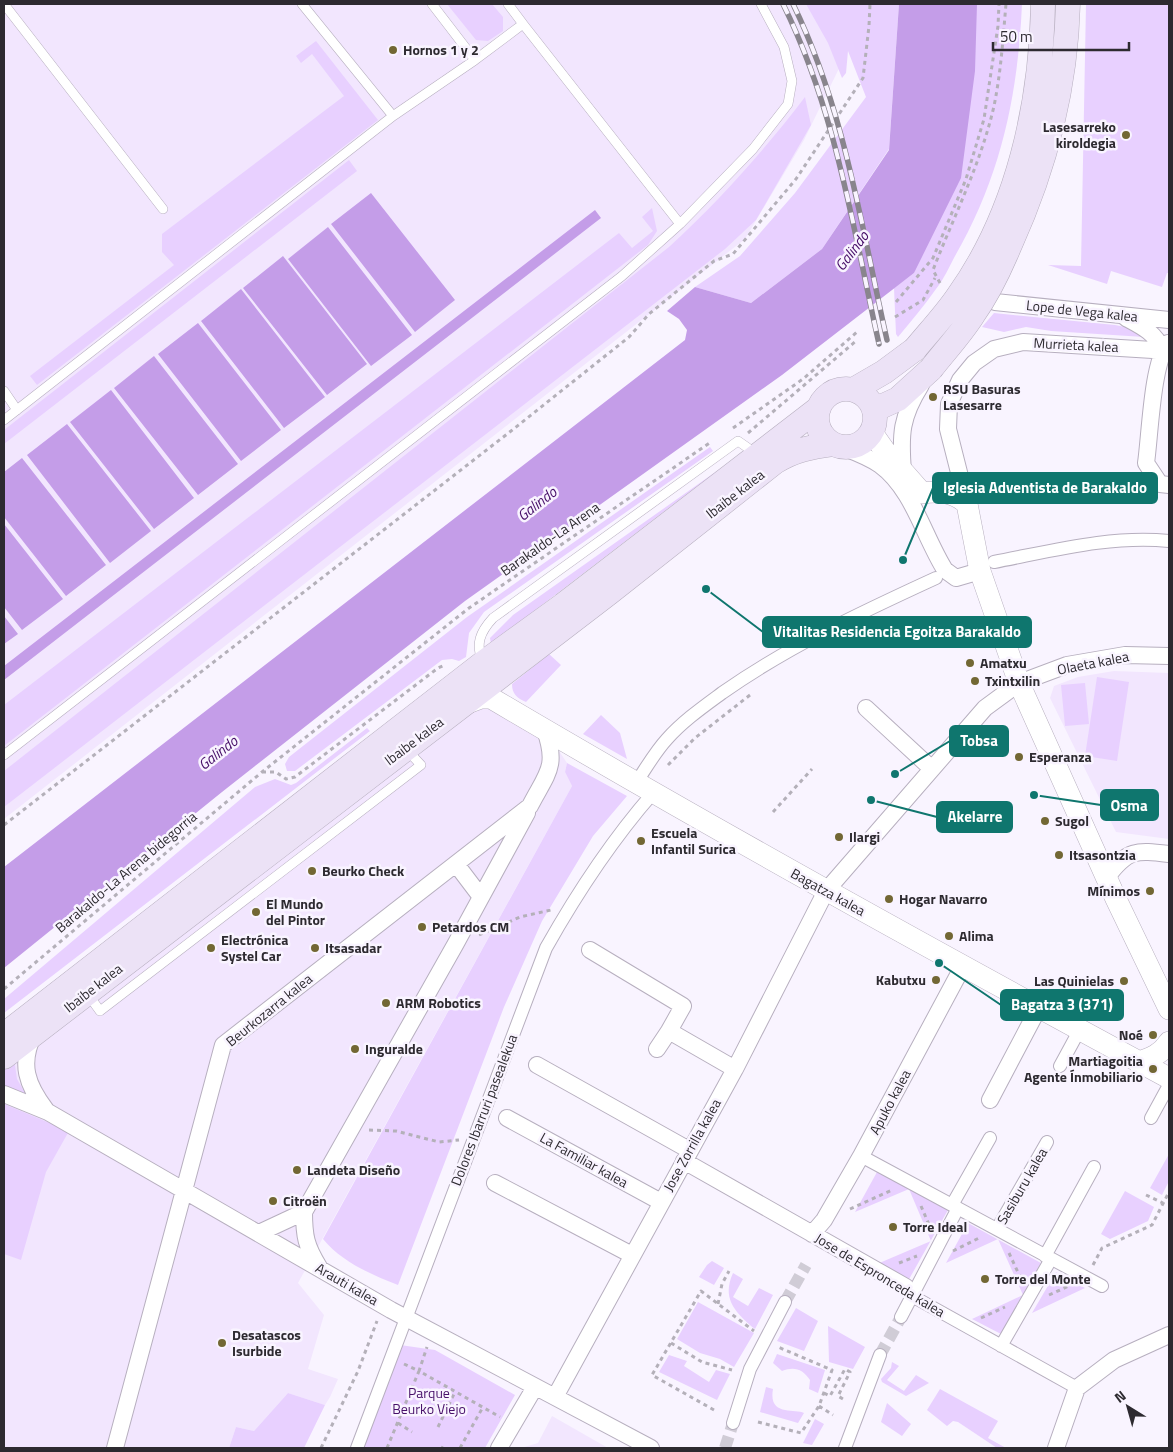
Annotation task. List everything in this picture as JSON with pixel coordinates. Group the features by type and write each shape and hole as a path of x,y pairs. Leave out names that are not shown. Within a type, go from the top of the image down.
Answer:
{"main road":[{"path":"852,390 884,372 915,349 958,295 988,246 1015,183 1034,107 1042,44 1043,4"},
{"path":"873,421 866,397 852,390 844,389 828,394 819,408 817,416 820,432 838,446 859,444 873,421 931,369 974,315 1002,264 1031,200 1054,121 1067,45 1068,4"},
{"name":"Ibaibe kalea","path":"4,1057 86,992 453,712 489,681 563,605 819,408"},
{"name":"Ibaibe kalea","path":"4,1035 489,681 775,462 789,453 804,448 838,446"}],"street":[{"name":"Lope de Vega kalea","path":"995,302 1169,320"},
{"path":"1122,315 1150,332 1167,348 1146,463 1164,484"},
{"name":"Murrieta kalea","path":"966,504 948,429 949,404 960,380 974,363 994,348 1022,342 1167,348"},
{"path":"903,471 901,432 913,397 931,369"},
{"path":"873,421 885,451 922,493 940,491 959,497 966,504 987,566 1018,683 1169,1009"},
{"path":"838,446 869,458 882,466 897,482 945,570 956,578 987,566 1093,543 1141,538 1169,541"},
{"path":"940,491 951,481 955,454"},
{"name":"Dolores Ibarruri pasealekua","path":"357,1448 546,948 588,877 624,827 666,739 702,708 741,680 786,652 865,610 936,578"},
{"name":"Olaeta kalea","path":"932,769 985,708 1018,683 1068,665 1125,655 1169,656"},
{"name":"Bagatza kalea","path":"489,681 544,730 826,891 1038,1009 1169,1078"},
{"path":"866,708 932,769"},
{"name":"Beurkozarra kalea","path":"115,1448 223,1045 530,806 550,766 552,756 544,730"},
{"name":"Jose Zorrilla kalea","path":"555,1397 735,1069 826,891 932,769"},
{"path":"320,1268 308,1250 304,1234 304,1212 456,945 530,806"},
{"path":"1107,877 1121,859 1138,850 1169,854"},
{"path":"456,864 482,897"},
{"path":"590,950 683,1006 658,1049"},
{"name":"Apuko kalea","path":"812,1234 824,1220 861,1156 963,966"},
{"path":"990,1100 1038,1009"},
{"path":"669,1031 735,1069"},
{"path":"1060,1066 1079,1031"},
{"name":"Arauti kalea","path":"35,1033 27,1048 26,1072 33,1092 48,1112"},
{"path":"1138,1062 1153,1058 1162,1052 1169,1042"},
{"path":"537,1065 687,1155"},
{"path":"1151,1118 1169,1086"},
{"name":"Arauti kalea","path":"4,1094 48,1112 406,1318 651,1448"},
{"name":"La Familiar kalea","path":"507,1118 661,1202"},
{"path":"901,1316 909,1292 930,1262 955,1206 990,1138"},
{"name":"Sasiburu kalea","path":"998,1230 1047,1142"},
{"name":"Jose de Espronceda kalea","path":"687,1155 812,1234 879,1272 964,1326 1077,1388"},
{"path":"861,1156 1102,1286"},
{"path":"1001,1346 1027,1301 1094,1167"},
{"path":"495,1183 632,1255"},
{"path":"259,1232 304,1212"},
{"path":"733,1422 750,1370 785,1302"},
{"path":"1056,1448 1077,1388 1114,1360 1169,1335"},
{"path":"845,1448 880,1355"},
{"path":"499,1448 535,1387"}],"lane":[{"path":"4,4 163,209"},
{"path":"302,4 393,116"},
{"path":"432,4 475,60"},
{"path":"508,4 680,224"},
{"path":"4,756 622,276 680,224 753,149 788,104 792,80 784,47 762,4"},
{"path":"4,420 393,116 475,60 522,24"},
{"path":"4,391 18,410"},
{"path":"489,681 478,645 481,632 493,618 738,441 748,448"},
{"path":"86,992 100,1011 283,873 421,765 406,748"},
{"path":"269,852 283,873"},
{"path":"162,934 178,952"}],"path":[{"path":"4,825 614,349 629,337 649,314 714,261 733,254 796,179 863,78 870,4"},
{"path":"896,302 933,258 966,179 984,120 998,26 999,4"},
{"path":"940,283 935,278 933,270 971,178 995,99 1002,59 1006,4"},
{"path":"987,97 995,99"},
{"path":"895,317 923,300 935,278"},
{"name":"Barakaldo-La Arena","path":"262,772 469,608 803,379 857,332"},
{"path":"718,437 738,441 856,342"},
{"path":"644,788 695,738 755,690"},
{"path":"773,812 812,769"},
{"name":"Barakaldo-La Arena bidegorria","path":"4,988 262,772"},
{"path":"456,945 520,917 559,908"},
{"path":"351,1129 396,1131 439,1142 462,1140"},
{"path":"824,1220 910,1182 938,1246 879,1272"},
{"path":"964,1326 1086,1278 1102,1248 1152,1225 1169,1192"},
{"path":"1146,1195 1163,1203"},
{"path":"930,1262 998,1230 1027,1301"},
{"path":"718,1304 722,1284 729,1271"},
{"path":"714,1410 652,1375 701,1291 765,1340 832,1370 818,1406 801,1433 758,1422"},
{"path":"321,1448 358,1371 383,1304"},
{"path":"671,1343 702,1362 732,1370"},
{"path":"387,1448 419,1371 427,1345"},
{"path":"824,1393 830,1396 846,1369 850,1372 838,1396 843,1399"},
{"path":"419,1371 513,1424"},
{"path":"438,1427 455,1391"},
{"path":"818,1406 834,1415"},
{"path":"460,1448 483,1407"},
{"path":"397,1423 412,1432"}],"shaded area":[{"path":"4,4 852,4 848,50 804,140 745,239 4,819"},
{"path":"1114,671 1169,673 1169,839 1116,832 1050,698 1054,686 1078,677"},
{"path":"491,698 545,730 567,763 565,772 572,786 298,1283 324,1315 308,1369 338,1379 325,1405 288,1393 254,1431 236,1427 229,1448 4,1448 4,1045"},
{"path":"552,1416 608,1448 521,1448 538,1443"}],"green space":[{"path":"447,4 492,4 503,17 503,31 488,41 476,40"},
{"path":"806,4 899,4 889,149 822,249 751,303 695,287 740,256 795,193 866,97 848,51 846,73 842,78 828,43"},
{"path":"975,4 1022,4 1016,71 1004,134 984,196 971,226 942,281 898,337 896,334 894,288 914,273"},
{"name":"Lasesarreko kiroldegia","path":"1086,4 1169,4 1169,273 1167,273 1162,287 1111,271 1107,284 1048,265 1081,266"},
{"path":"316,41 378,120 37,385 30,376 174,265 162,252 162,234 344,96 312,54 301,63 296,56"},
{"path":"805,97 811,125 756,220 725,249 4,807 4,771 669,247 740,175"},
{"path":"349,160 357,171 4,444 4,430"},
{"path":"652,208 657,231 648,245 4,746 4,705 619,233 632,248 653,231 642,217"},
{"path":"994,313 1115,325 1130,328 1144,337 1051,331 1026,327 1004,332 982,327"},
{"path":"710,447 713,451 484,612 469,633 466,657 459,661 452,659 442,660 295,771 287,771 285,764 289,757 467,617"},
{"path":"721,468 491,644 490,638 513,615"},
{"path":"549,654 561,665 526,702 520,699 514,693 512,684"},
{"path":"1097,677 1129,682 1117,761 1085,756"},
{"path":"1085,683 1089,724 1065,726 1061,685"},
{"path":"601,715 620,733 627,759 583,734"},
{"path":"367,728 370,731 4,1013 4,999 255,787 275,779 291,785 296,783"},
{"path":"567,763 627,796 593,836 542,921 504,1007 398,1285 367,1272 348,1261 323,1239 572,786 565,772"},
{"path":"14,1058 17,1079 28,1098 4,1087 4,1066"},
{"path":"4,1104 69,1131 46,1172 21,1260 4,1254"},
{"path":"1169,1154 1169,1181 1162,1195 1150,1188"},
{"path":"877,1172 909,1189 855,1212"},
{"path":"909,1189 948,1210 931,1241"},
{"path":"1125,1191 1154,1207 1148,1221 1110,1239 1101,1234"},
{"path":"968,1223 998,1239 946,1263"},
{"path":"998,1240 1041,1263 1023,1295"},
{"path":"930,1241 908,1281 877,1264"},
{"path":"712,1261 724,1268 714,1285 699,1277"},
{"path":"1056,1272 1085,1288 1032,1313"},
{"path":"733,1273 743,1279 733,1297 748,1306 759,1288 773,1295 755,1329 732,1305 729,1290"},
{"path":"1023,1295 1001,1334 972,1319"},
{"path":"698,1302 754,1333 734,1367 720,1359 700,1353 677,1339"},
{"path":"796,1308 818,1321 804,1351 777,1341"},
{"path":"828,1326 865,1347 853,1369 829,1362"},
{"name":"Parque Beurko Viejo","path":"400,1345 435,1350 515,1395 485,1448 361,1448"},
{"path":"777,1354 825,1370 818,1393 809,1389 810,1380 801,1371 790,1369 782,1371 773,1363"},
{"path":"669,1355 687,1361 684,1366 709,1382 716,1370 730,1374 717,1400 659,1372"},
{"path":"892,1362 899,1366 887,1380 904,1391 916,1375 929,1383 906,1396 882,1382 881,1379 891,1368"},
{"path":"766,1387 773,1389 774,1404 778,1408 804,1413 798,1423 760,1412"},
{"path":"940,1389 998,1421 988,1438 1006,1448 997,1448 958,1422 953,1421 947,1426 927,1410"},
{"path":"288,1393 325,1405 304,1448 229,1448 236,1427 254,1431"},
{"path":"887,1403 911,1424 902,1436 881,1422"},
{"path":"815,1419 824,1424 812,1445 803,1443"}],"water":[{"name":"Galindo","path":"899,4 977,4 975,71 961,178 914,273 782,375 465,601 222,792 4,968 4,867 685,340 687,330 679,319 667,311 695,287 751,303 822,249 889,150"},
{"path":"371,193 455,300 415,332 331,224"},
{"path":"595,210 601,218 4,680 4,666"},
{"path":"328,227 412,335 371,366 288,259"},
{"path":"283,256 367,364 327,395 243,288"},
{"path":"241,289 325,397 284,428 201,321"},
{"path":"198,323 281,430 241,461 158,354"},
{"path":"154,356 238,464 198,495 114,388"},
{"path":"111,390 194,498 154,529 70,422"},
{"path":"67,424 151,531 110,563 27,455"},
{"path":"22,458 106,565 66,596 4,517 4,472"},
{"path":"4,524 63,599 22,630 4,607"},
{"path":"4,616 18,634 4,644"}],"tunnel":[{"path":"1050,74 1054,35 1054,4"},
{"path":"785,1302 806,1265"},
{"path":"880,1355 901,1317"},
{"path":"725,1448 733,1423"}],"railway":[{"path":"783,4 817,86 830,128 879,344"},
{"path":"793,4 811,44 839,127 860,211 887,340"}],"place":[{"name":"Hornos 1 y 2","path":"393,50"},
{"name":"Lasesarreko kiroldegia","path":"1126,135"},
{"name":"RSU Basuras Lasesarre","path":"933,397"},
{"name":"Iglesia Adventista de Barakaldo","path":"903,560"},
{"name":"Vitalitas Residencia Egoitza Barakaldo","path":"706,589"},
{"name":"Amatxu","path":"970,663"},
{"name":"Txintxilin","path":"975,681"},
{"name":"Esperanza","path":"1019,757"},
{"name":"Tobsa","path":"895,774"},
{"name":"Osma","path":"1034,795"},
{"name":"Akelarre","path":"871,800"},
{"name":"Sugol","path":"1045,821"},
{"name":"Ilargi","path":"839,837"},
{"name":"Escuela Infantil Surica","path":"641,841"},
{"name":"Itsasontzia","path":"1059,855"},
{"name":"Beurko Check","path":"312,871"},
{"name":"Mínimos","path":"1150,891"},
{"name":"Hogar Navarro","path":"889,899"},
{"name":"El Mundo del Pintor","path":"256,912"},
{"name":"Petardos CM","path":"422,927"},
{"name":"Alima","path":"949,936"},
{"name":"Electrónica Systel Car","path":"211,948"},
{"name":"Itsasadar","path":"315,948"},
{"name":"Bagatza 3 (371)","path":"939,963"},
{"name":"Kabutxu","path":"936,980"},
{"name":"Las Quinielas","path":"1124,981"},
{"name":"ARM Robotics","path":"386,1003"},
{"name":"Noé","path":"1153,1035"},
{"name":"Inguralde","path":"355,1049"},
{"name":"Martiagoitia Agente Ínmobiliario","path":"1153,1069"},
{"name":"Landeta Diseño","path":"297,1170"},
{"name":"Citroën","path":"273,1201"},
{"name":"Torre Ideal","path":"893,1227"},
{"name":"Torre del Monte","path":"985,1279"},
{"name":"Desatascos Isurbide","path":"222,1343"}]}
